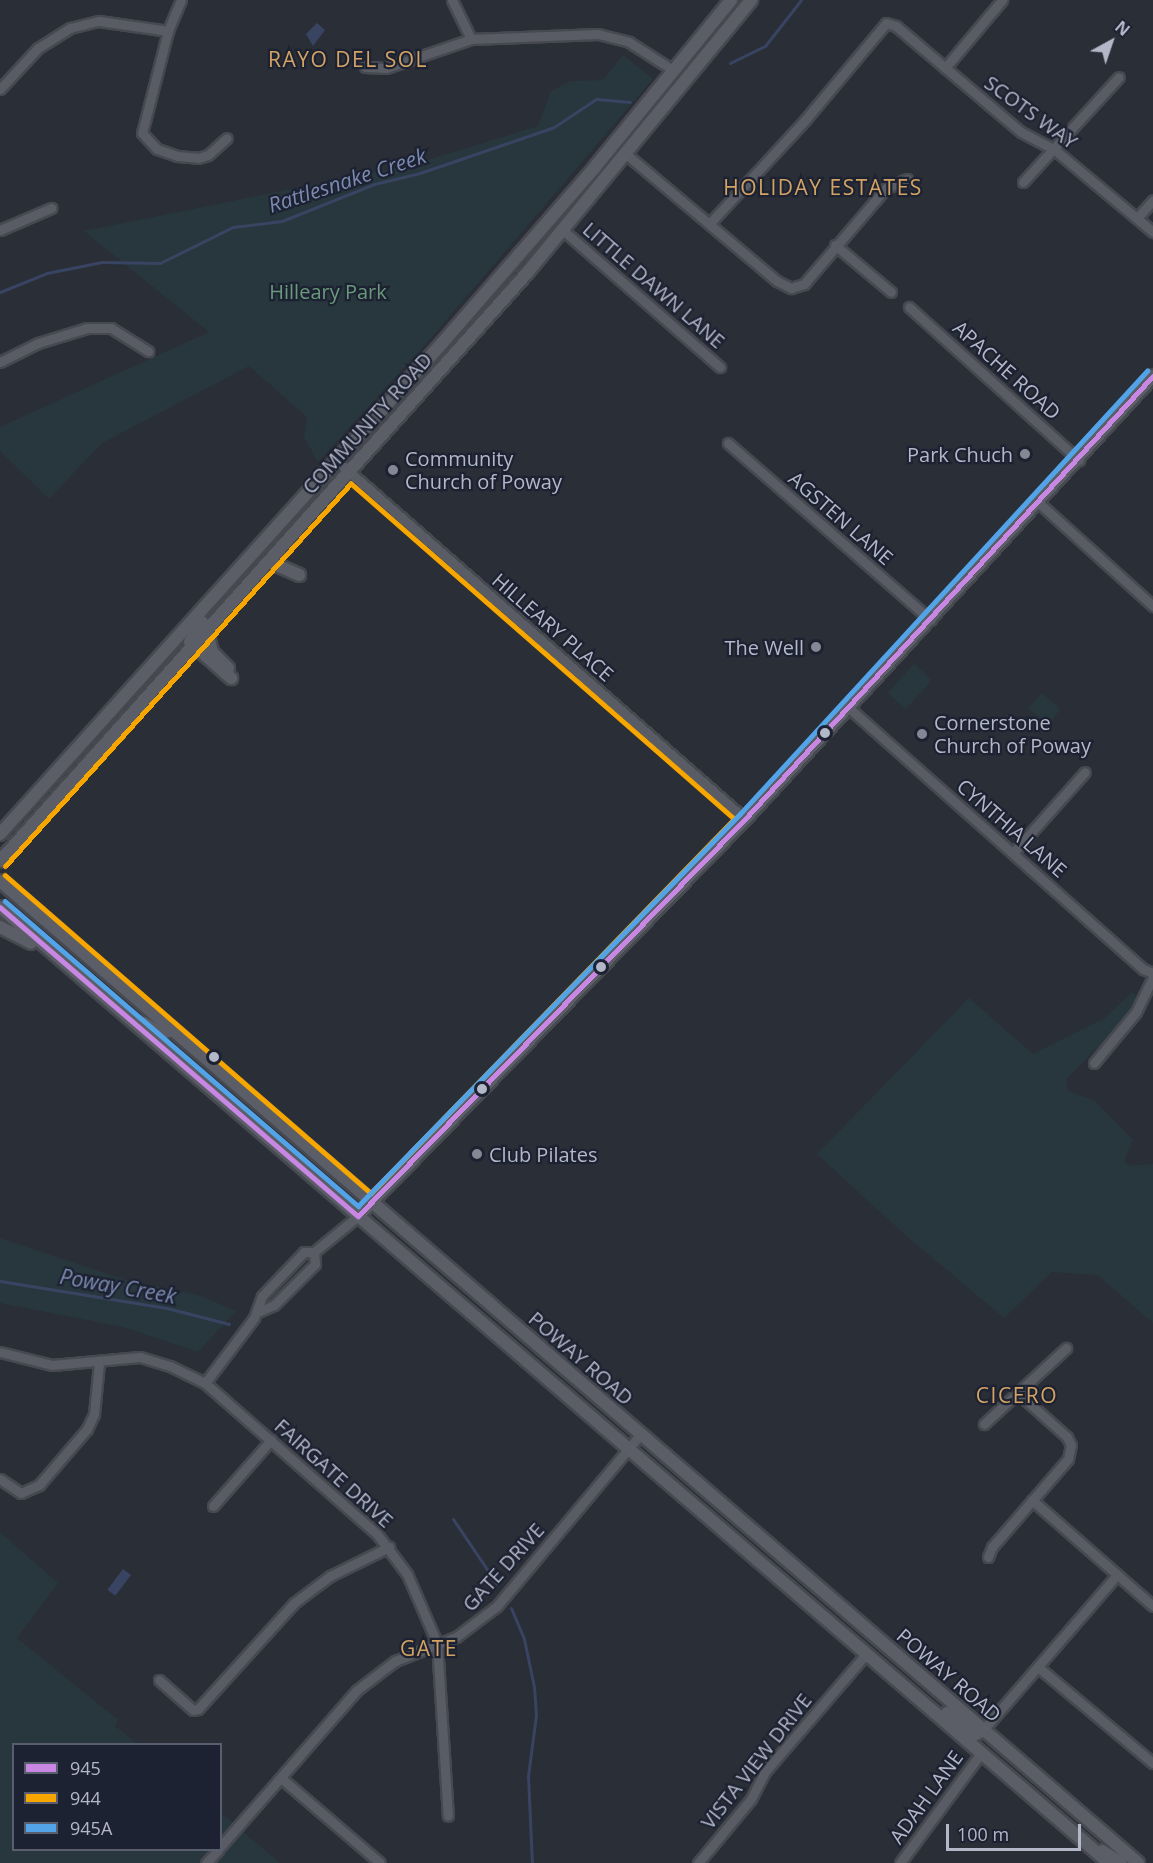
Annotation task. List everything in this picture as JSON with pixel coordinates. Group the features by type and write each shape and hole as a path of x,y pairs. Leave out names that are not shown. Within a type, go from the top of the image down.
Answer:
{"main road":[{"name":"COMMUNITY ROAD","path":"0,834 337,461 549,220 731,0"},
{"name":"COMMUNITY ROAD","path":"0,861 350,473 564,231 751,0"},
{"path":"650,124 651,112 676,78 673,70"},
{"path":"626,154 622,145 641,121 649,99"},
{"path":"564,231 558,223 587,187 595,167"},
{"path":"527,273 521,265 546,233 549,220"},
{"path":"358,1216 745,819 1079,460 1153,376"},
{"path":"207,632 209,646 231,678 193,647 190,636 236,584 257,549"},
{"path":"270,562 299,575"},
{"path":"129,719 139,697 165,666 160,656"},
{"path":"93,760 89,750 116,715 123,699"},
{"name":"POWAY ROAD","path":"0,881 1138,1863"},
{"name":"POWAY ROAD","path":"0,907 725,1529 1109,1863"},
{"path":"0,927 67,966"},
{"path":"84,981 117,1000 152,1030 164,1034 172,1030"},
{"path":"157,1044 178,1046 220,1080 242,1089"},
{"path":"409,1259 432,1268 469,1300 482,1298"},
{"path":"465,1307 479,1306 515,1336 539,1347"},
{"path":"725,1529 743,1538 775,1565 786,1561"},
{"path":"777,1575 789,1575 840,1618 864,1628"},
{"path":"867,1654 907,1678 974,1735 983,1730"},
{"path":"981,1753 991,1748 1057,1804 1087,1820"},
{"path":"1087,1845 1121,1863"}],"street":[{"path":"181,0 168,31 142,133 157,149 198,158 208,155 227,138"},
{"path":"452,0 471,39"},
{"path":"945,68 1002,0"},
{"path":"0,89 38,48 70,28 99,21 168,31"},
{"name":"SCOTS WAY","path":"711,222 818,106 886,23 896,26 1020,132 1055,150 1153,232"},
{"path":"365,67 386,68 471,39 598,34 629,42 673,70"},
{"path":"1023,182 1055,150 1119,77"},
{"path":"626,154 711,222 777,281 791,288 804,284 886,188 907,179"},
{"path":"1137,218 1153,200"},
{"path":"0,230 51,208"},
{"name":"LITTLE DAWN LANE","path":"564,231 720,367"},
{"path":"835,245 891,292"},
{"name":"APACHE ROAD","path":"909,307 1079,460"},
{"path":"0,362 38,343 87,328 111,328 148,351"},
{"name":"AGSTEN LANE","path":"728,443 931,620"},
{"name":"HILLEARY PLACE","path":"337,461 745,819"},
{"path":"1039,503 1153,606"},
{"name":"CYNTHIA LANE","path":"849,708 1143,969 1153,975"},
{"path":"1013,853 1085,772"},
{"path":"1095,1063 1136,1012 1153,975"},
{"path":"204,1383 258,1312 262,1296 304,1252 314,1252 358,1216"},
{"path":"258,1312 274,1305 315,1264 314,1252"},
{"path":"984,1424 1020,1395 1066,1348"},
{"name":"FAIRGATE DRIVE","path":"0,1352 52,1365 99,1363 140,1357 170,1366 204,1383 389,1547 419,1596 437,1643 448,1815"},
{"path":"0,1479 21,1493 39,1485 87,1429 99,1392 99,1363"},
{"path":"988,1557 1032,1500 1068,1459 1071,1445 1067,1437 1020,1395"},
{"name":"GATE DRIVE","path":"222,1845 357,1690 395,1661 456,1637 497,1606 640,1435"},
{"path":"213,1506 271,1440"},
{"path":"1032,1500 1153,1606"},
{"path":"159,1680 193,1710 203,1706 294,1603 330,1576 389,1547"},
{"path":"983,1730 1117,1575"},
{"name":"VISTA VIEW DRIVE","path":"698,1863 751,1799 764,1773 867,1654"},
{"path":"1038,1666 1153,1763"},
{"name":"ADAH LANE","path":"900,1863 981,1753"},
{"path":"281,1778 380,1863"},
{"name":"GATE DRIVE","path":"206,1863 216,1851"}],"green space":[{"name":"Hilleary Park","path":"623,55 653,79 431,338 318,462 304,437 307,417 249,366 102,443 49,499 0,451 0,427 209,332 84,231 415,164 538,126 551,91 571,81 603,80"},
{"path":"914,664 932,680 906,709 888,693"},
{"path":"1042,693 1061,710 1047,725 1029,708"},
{"path":"1132,992 1138,997 1115,1030 1066,1079 1068,1091 1095,1101 1133,1140 1124,1161 1130,1166 1153,1164 1153,1323 1098,1275 1052,1272 1004,1318 903,1233 817,1154 969,998 1033,1054 1105,1018"},
{"path":"0,1238 126,1280 201,1296 236,1311 198,1352 123,1327 0,1303"},
{"path":"0,1532 58,1583 17,1638 118,1720 115,1726 137,1743 12,1743 12,1851 222,1851 222,1814 280,1863 0,1863"}],"water":[{"path":"317,23 325,30 313,46 306,34"},
{"path":"123,1569 131,1575 115,1596 107,1590"}],"waterway":[{"name":"Rattlesnake Creek","path":"730,63 765,46 801,0"},
{"name":"Rattlesnake Creek","path":"0,292 47,273 102,262 160,263 233,227 282,221 374,184 420,173 554,127 596,99 630,102"},
{"name":"Poway Creek","path":"0,1281 167,1308 229,1324"},
{"path":"453,1519 497,1584"},
{"path":"511,1608 524,1639 534,1687 536,1715 528,1776 532,1863"}],"transit line":[{"name":"945A","path":"5,901 358,1206 740,814 1147,371"},
{"name":"945","path":"0,907 358,1216 745,819 1153,376"},
{"name":"944","path":"5,875 371,1193 734,819 351,484 6,866"}],"place":[{"name":"Park Chuch","path":"1025,454"},
{"name":"Community Church of Poway","path":"393,470"},
{"name":"The Well","path":"816,647"},
{"name":"Cornerstone Church of Poway","path":"922,734"},
{"name":"Club Pilates","path":"477,1154"}],"district":[{"name":"RAYO DEL SOL","path":"348,59"},
{"name":"HOLIDAY ESTATES","path":"823,187"},
{"name":"CICERO","path":"1017,1395"},
{"name":"GATE","path":"429,1648"}]}
